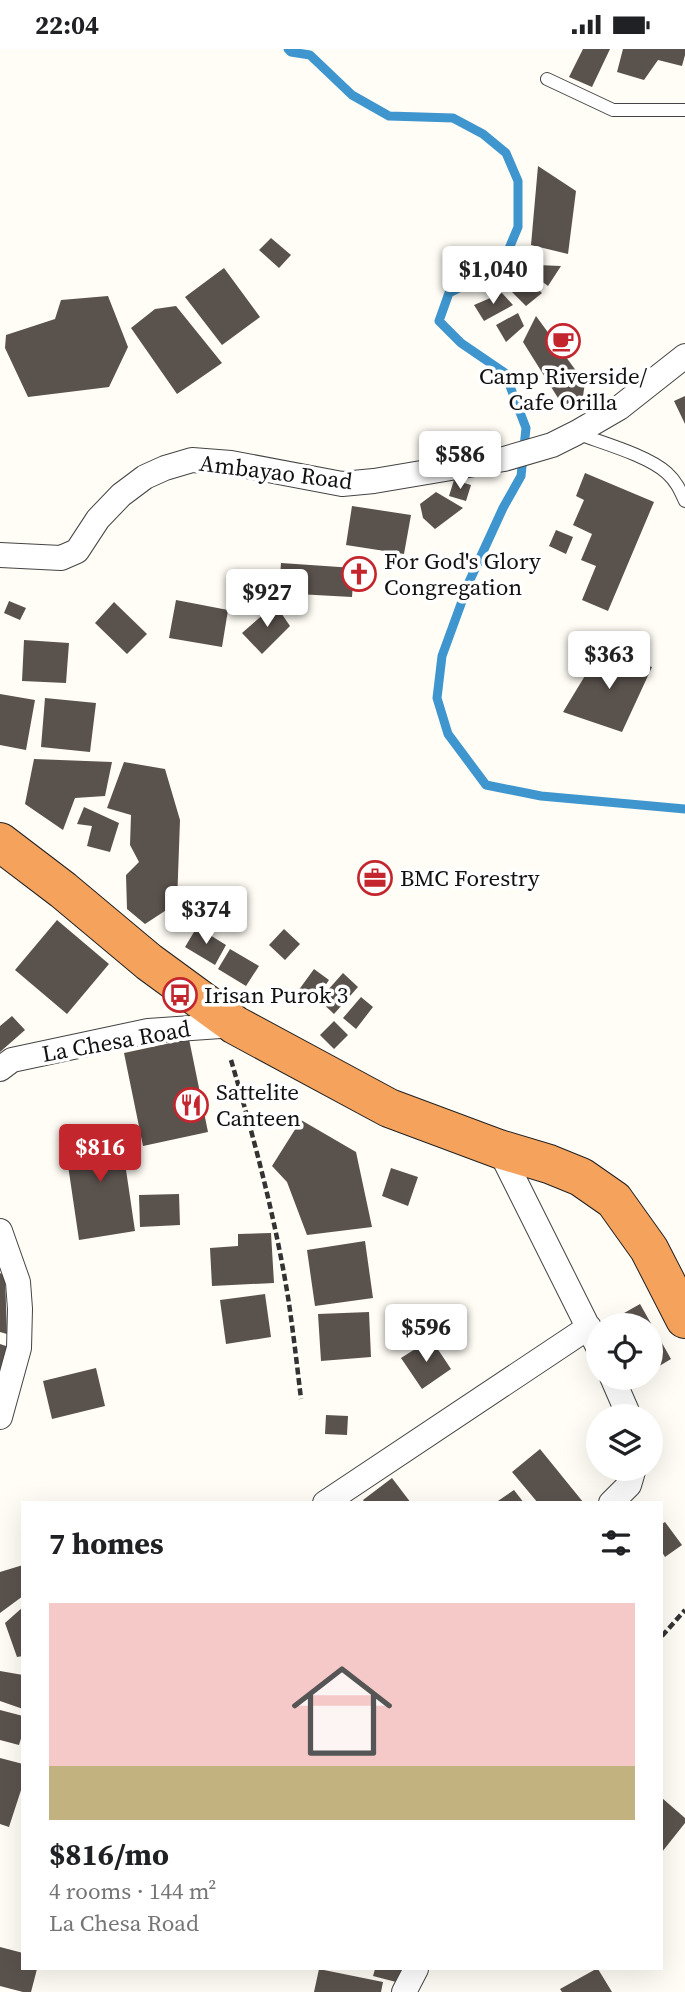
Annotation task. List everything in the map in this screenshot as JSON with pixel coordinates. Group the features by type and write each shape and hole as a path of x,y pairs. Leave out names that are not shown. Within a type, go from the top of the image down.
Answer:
{"highway":[{"path":"0,842 228,1025 389,1108 499,1149 549,1164 580,1177 614,1200 649,1249 685,1319"}],"street":[{"name":"Ambayao Road","path":"0,555 61,558 77,551 98,519 121,495 145,477 192,460 231,463 342,484 504,459 552,445 576,433 619,408 685,356"},
{"name":"La Chesa Road","path":"0,1069 12,1060 148,1031 228,1025"},
{"path":"499,1149 586,1321"},
{"path":"0,1231 18,1282 20,1309 19,1348 0,1417"},
{"path":"328,1501 586,1342"},
{"path":"613,1501 630,1481"},
{"path":"404,1992 415,1970"}],"lane":[{"path":"547,79 613,110 685,110"},
{"path":"576,433 653,463 668,473 678,485 685,501"}],"path":[{"path":"228,1025 288,1296 301,1399"},
{"path":"663,1635 685,1610"}],"building":[{"path":"583,49 610,49 592,87 569,77"},
{"path":"623,49 685,49 685,55 682,66 658,60 644,80 617,72"},
{"path":"538,166 576,191 568,254 531,245"},
{"path":"271,238 291,255 279,268 259,250"},
{"path":"537,265 561,266 548,286 532,274"},
{"path":"224,268 260,317 222,345 185,297"},
{"path":"530,282 542,293 526,306 512,292"},
{"path":"502,293 513,305 484,321 474,305"},
{"path":"108,296 128,347 109,387 28,397 5,348 6,335 55,319 61,300"},
{"path":"176,306 222,363 177,394 131,328 155,309"},
{"path":"518,313 524,326 506,342 496,325"},
{"path":"536,316 585,383 583,396 563,406 523,342"},
{"path":"685,396 685,424 674,401"},
{"path":"585,473 654,502 608,611 582,600 596,566 581,560 592,534 573,525 584,500 576,496"},
{"path":"454,480 471,485 466,501 449,496"},
{"path":"436,492 463,508 435,529 423,518 420,504"},
{"path":"352,506 411,515 404,554 346,545"},
{"path":"556,530 573,537 566,554 549,546"},
{"path":"281,563 354,568 352,597 279,593"},
{"path":"176,600 228,610 222,647 169,638"},
{"path":"9,601 26,608 20,620 4,613"},
{"path":"114,602 147,634 127,654 95,623"},
{"path":"275,604 290,626 262,654 242,633"},
{"path":"24,640 69,643 66,683 22,681"},
{"path":"600,651 652,667 622,732 563,712"},
{"path":"0,694 35,700 26,750 0,745"},
{"path":"45,698 96,703 90,752 41,747"},
{"path":"34,759 112,762 105,796 75,798 63,830 25,804"},
{"path":"124,762 165,769 180,820 177,903 145,924 127,909 126,875 139,862 130,845 131,815 107,808"},
{"path":"84,807 119,823 110,852 87,846 92,826 77,824"},
{"path":"57,920 109,964 67,1014 15,970"},
{"path":"197,927 226,945 215,965 185,947"},
{"path":"284,929 300,944 285,960 269,945"},
{"path":"230,949 259,966 246,986 218,969"},
{"path":"314,969 329,980 314,1002 298,991"},
{"path":"343,973 358,987 334,1014 319,1000"},
{"path":"361,997 373,1007 356,1029 343,1018"},
{"path":"12,1016 25,1030 0,1052 0,1026"},
{"path":"334,1021 348,1035 334,1049 320,1035"},
{"path":"189,1039 208,1132 143,1146 124,1053"},
{"path":"301,1120 356,1152 372,1227 307,1235 287,1182 272,1166"},
{"path":"120,1129 135,1231 79,1240 64,1138"},
{"path":"391,1168 418,1177 408,1206 382,1196"},
{"path":"179,1194 180,1225 140,1227 139,1195"},
{"path":"271,1233 274,1283 212,1286 210,1248 238,1246 238,1234"},
{"path":"365,1241 373,1298 315,1306 307,1250"},
{"path":"0,1273 5,1276 7,1334 0,1332"},
{"path":"265,1294 271,1337 226,1344 220,1300"},
{"path":"640,1304 645,1313 624,1313"},
{"path":"369,1312 371,1357 321,1361 318,1314"},
{"path":"431,1339 451,1369 422,1389 401,1358"},
{"path":"0,1344 18,1350 0,1373"},
{"path":"663,1345 671,1359 663,1364"},
{"path":"96,1368 105,1406 52,1419 43,1381"},
{"path":"326,1415 348,1416 347,1435 325,1434"},
{"path":"540,1449 582,1501 536,1501 512,1472"},
{"path":"392,1478 409,1501 364,1501"},
{"path":"514,1490 522,1501 498,1501"},
{"path":"665,1522 682,1545 665,1557 663,1554"},
{"path":"21,1566 21,1597 0,1613 0,1572"},
{"path":"21,1609 21,1656 17,1657 5,1623"},
{"path":"0,1671 21,1675 21,1708 0,1701"},
{"path":"0,1710 21,1715 19,1745 0,1740"},
{"path":"0,1758 21,1763 21,1790 9,1827 0,1824"},
{"path":"663,1799 685,1818 685,1823 663,1851"},
{"path":"0,1947 21,1952 21,1970 37,1970 31,1992 0,1986"},
{"path":"319,1970 383,1982 381,1992 314,1992"},
{"path":"375,1970 405,1970 400,1983 373,1976"},
{"path":"599,1970 612,1992 562,1992 560,1989"}],"waterway":[{"path":"288,49 291,52 310,55 352,95 389,116 453,118 483,134 506,153 518,181 518,227 505,258 477,279 449,293 439,321 461,343 505,373 526,428 521,476 469,582 442,656 437,698 448,734 486,785 541,796 685,809"}],"place":[{"name":"Camp Riverside/ Cafe Orilla","path":"563,341"},
{"name":"For God's Glory Congregation","path":"359,574"},
{"name":"BMC Forestry","path":"375,878"},
{"name":"Irisan Purok 3","path":"180,995"},
{"name":"Sattelite Canteen","path":"191,1105"}]}
